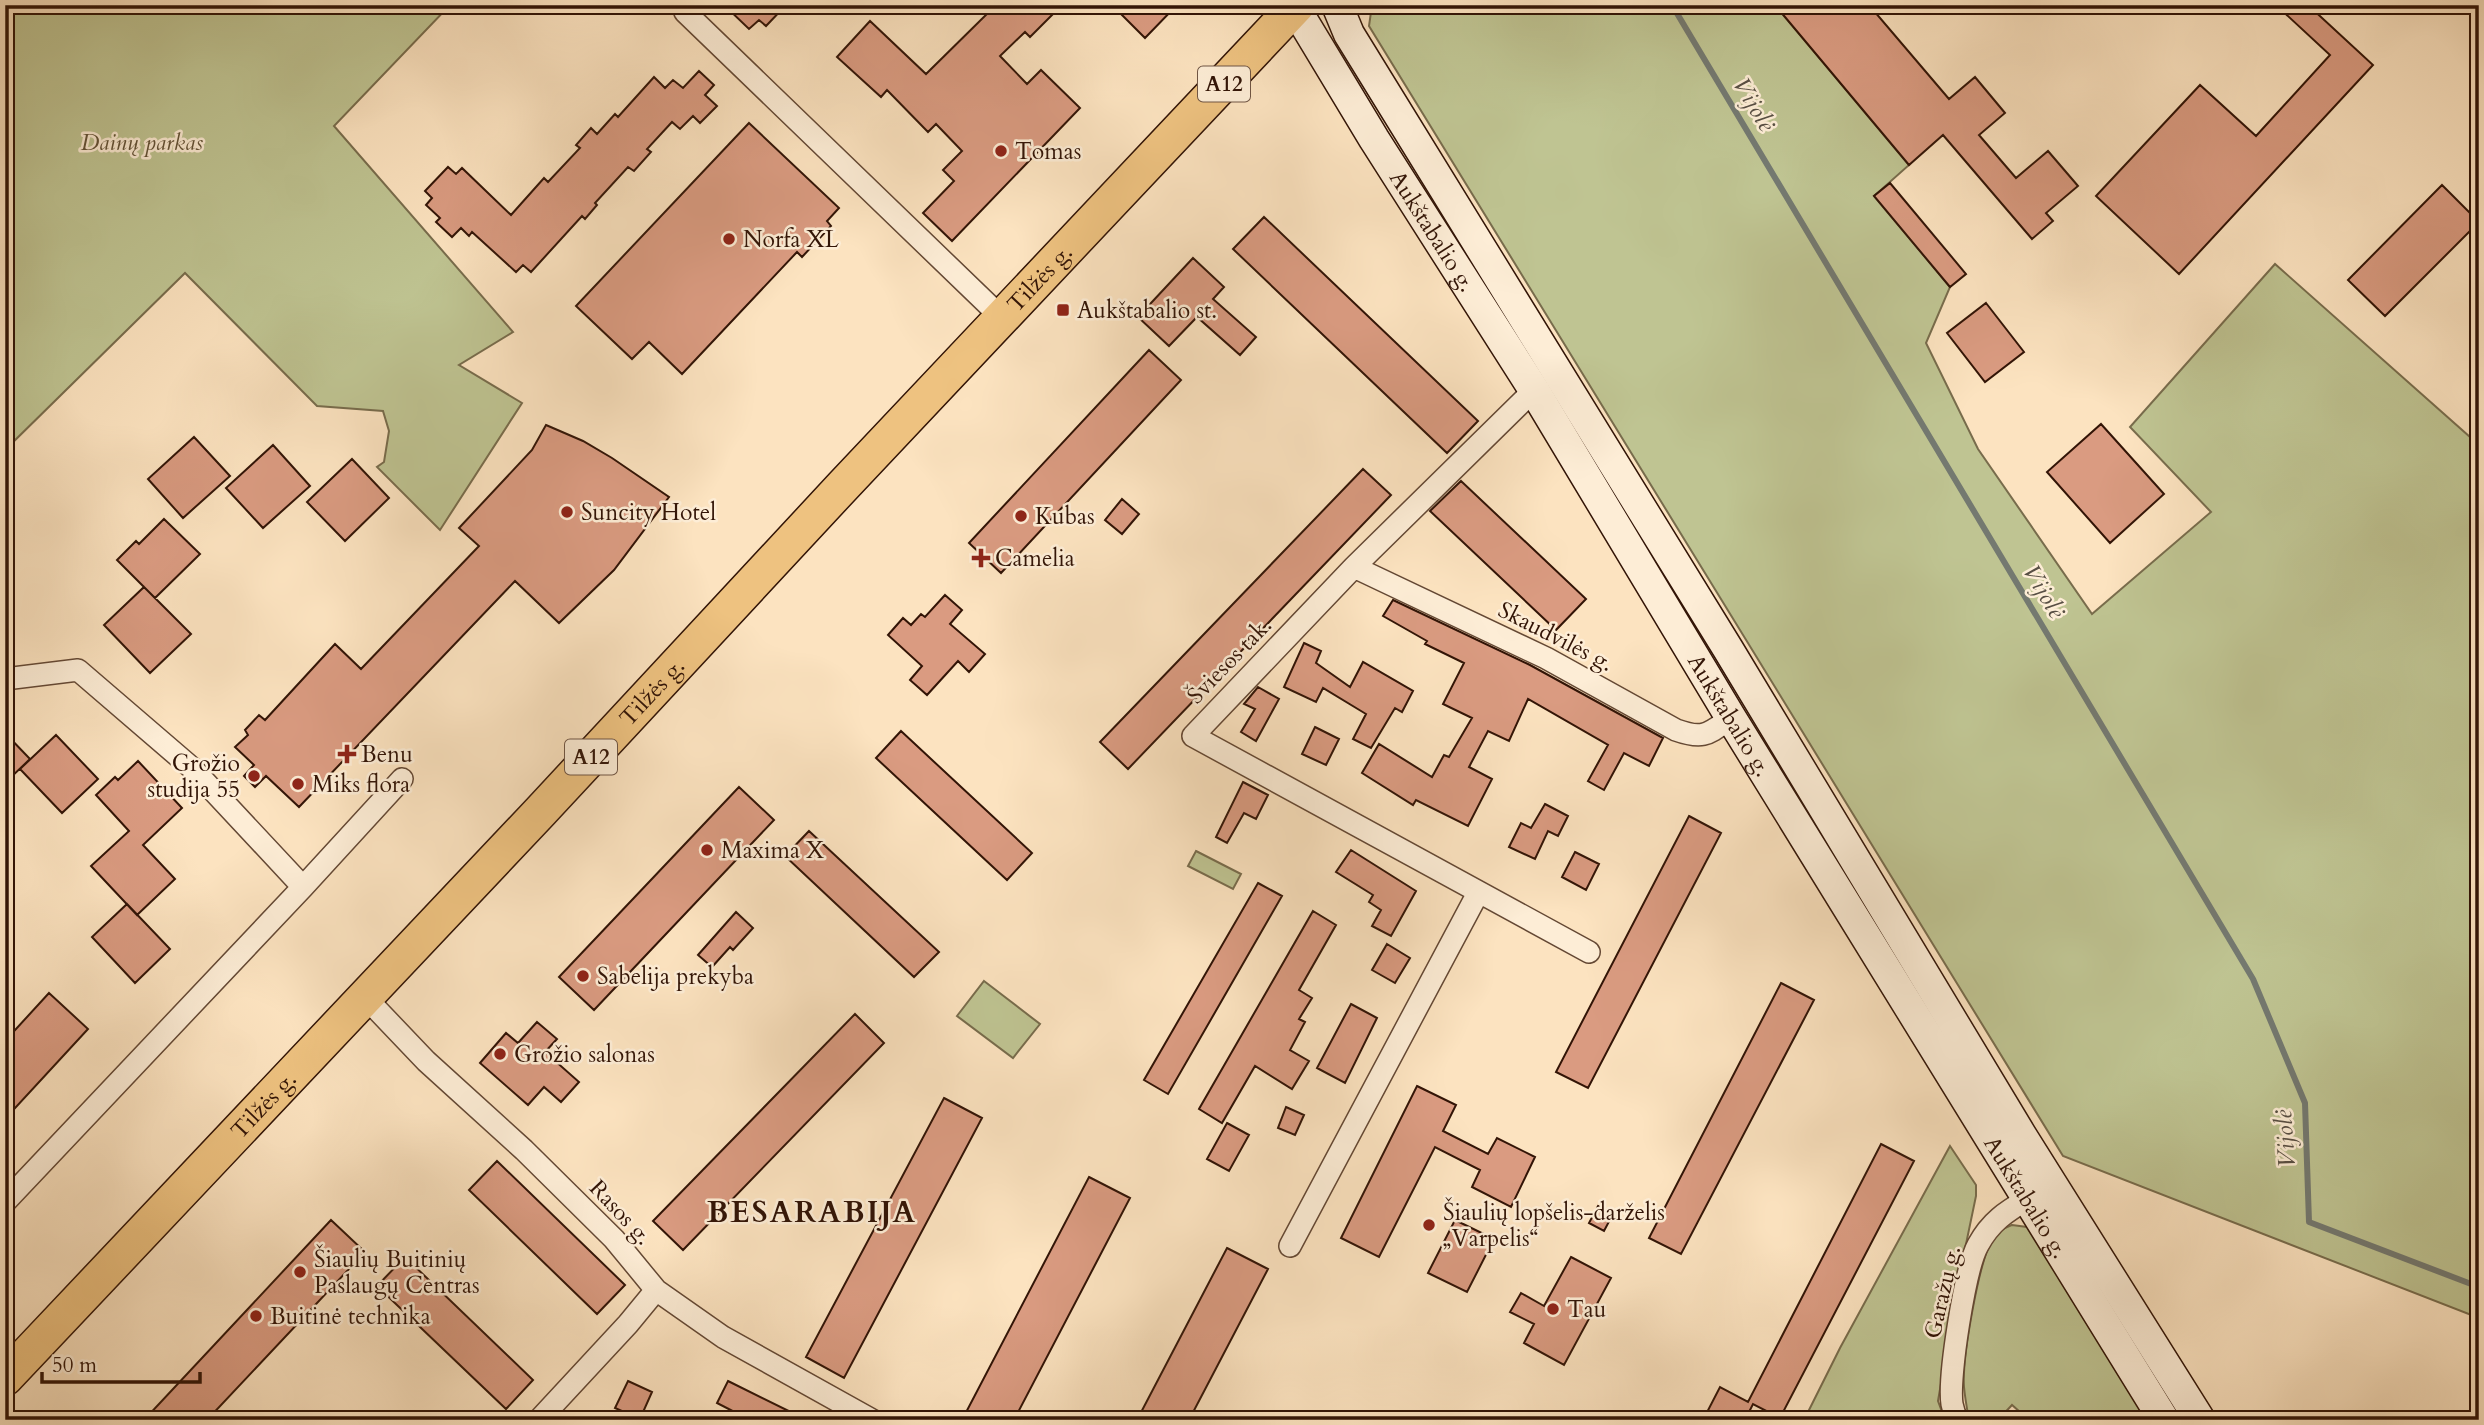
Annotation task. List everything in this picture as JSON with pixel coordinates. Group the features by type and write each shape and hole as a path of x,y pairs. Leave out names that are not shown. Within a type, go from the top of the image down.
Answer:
{"highway":[{"name":"Tilžės g.","path":"5,1378 1296,6"}],"main road":[{"name":"Aukštabalio g.","path":"1337,5 1349,34 1590,424 2041,1191 2164,1420"},
{"name":"Aukštabalio g.","path":"1296,6 1374,139 1534,390 1731,718 2041,1191 2200,1420"}],"street":[{"path":"685,12 1002,318"},
{"name":"Šviesos tak.","path":"1534,390 1354,567 1193,736 1588,952"},
{"name":"Skaudvilės g.","path":"1354,567 1546,658 1676,730 1695,737 1708,734 1731,718"},
{"path":"5,679 78,670 192,768 303,887"},
{"path":"5,1202 402,779"},
{"path":"1290,1246 1478,893"},
{"name":"Rasos g.","path":"365,997 426,1061 524,1150 605,1230 656,1290 723,1337 872,1420"},
{"name":"Garažų g.","path":"1957,1420 1952,1404 1952,1365 1976,1247 2001,1215 2041,1191"},
{"path":"539,1420 656,1290"}],"green space":[{"name":"Dainų parkas","path":"5,5 450,5 334,126 513,332 459,365 522,403 440,530 377,467 384,462 389,431 383,411 317,406 185,273 5,450"},
{"path":"1372,5 1775,5 1909,165 1874,196 1950,287 1926,343 1978,449 2092,614 2211,512 2130,427 2275,264 2479,445 2479,1318 2063,1156 1369,26"},
{"path":"1196,851 1241,874 1233,889 1188,866"},
{"path":"984,981 1040,1024 1013,1058 957,1016"},
{"path":"1950,1146 1976,1185 1976,1196 1938,1401 1945,1420 1804,1420 1840,1348"},
{"path":"2012,1225 2027,1227 2039,1235 2153,1420 2029,1420 2012,1405 1998,1420 1969,1420 1964,1374 1977,1286 1994,1237"}],"building":[{"path":"724,5 786,5 766,26 759,20 749,29"},
{"path":"996,5 1062,5 1030,37 1025,32 1000,56 1027,84 1041,70 1080,108 952,241 923,213 954,181 943,170 962,151 936,124 928,132 887,90 881,97 837,57 870,21 926,74"},
{"path":"1112,5 1177,5 1145,38"},
{"path":"1775,5 1869,5 1949,99 1975,77 2005,113 1979,135 2016,178 2048,151 2078,186 2046,213 2053,221 2032,239 1943,135 1909,165"},
{"path":"2276,5 2308,5 2373,65 2179,274 2096,196 2200,85 2256,136 2330,55"},
{"path":"699,71 714,85 705,95 717,106 700,123 693,116 680,129 672,122 647,149 651,152 634,171 628,167 595,203 597,205 585,219 582,216 531,272 523,265 516,272 472,232 469,236 461,228 452,237 436,222 440,218 426,205 432,198 425,191 448,167 456,174 462,168 511,215 544,178 548,182 580,148 576,145 591,128 597,134 615,114 618,117 654,77 665,88 673,80 683,88"},
{"name":"Norfa XL","path":"749,123 839,208 827,221 831,226 802,257 797,252 682,374 649,342 632,359 576,306"},
{"path":"1890,183 1966,274 1950,287 1874,196"},
{"path":"2442,185 2479,222 2385,316 2348,280"},
{"path":"1264,217 1478,421 1447,453 1233,249"},
{"path":"1193,258 1224,287 1213,299 1256,337 1240,355 1197,317 1169,346 1138,317"},
{"path":"1986,303 2024,352 1985,382 1947,333"},
{"path":"1149,350 1181,380 1001,573 969,543"},
{"path":"2101,424 2164,494 2110,543 2047,472"},
{"path":"546,425 583,441 669,497 614,570 559,623 515,581 299,807 266,776 255,787 244,776 254,765 235,747 248,735 245,730 259,715 265,720 335,644 361,669 479,546 459,528 532,450"},
{"path":"194,437 230,476 183,518 148,479"},
{"path":"273,445 310,486 263,528 226,488"},
{"path":"352,459 389,498 345,541 307,502"},
{"path":"1363,469 1391,495 1128,769 1100,742"},
{"path":"1461,481 1586,599 1556,630 1430,511"},
{"path":"1122,499 1139,514 1122,534 1105,520"},
{"path":"164,519 200,554 155,598 117,560 136,541 139,544"},
{"path":"144,587 191,634 150,673 104,625"},
{"path":"945,595 962,610 950,624 985,654 969,672 958,661 927,695 910,680 922,666 888,635 903,618 911,625 921,614 925,617"},
{"path":"1393,600 1530,665 1663,738 1649,766 1624,753 1604,790 1588,781 1608,745 1528,699 1509,741 1488,731 1469,767 1492,779 1468,826 1416,800 1413,805 1362,773 1379,744 1432,777 1444,755 1449,757 1472,718 1443,704 1464,663 1425,644 1427,641 1383,616"},
{"path":"1304,643 1321,651 1316,663 1350,687 1363,662 1413,691 1402,712 1395,708 1371,748 1353,739 1366,714 1323,688 1316,702 1284,687"},
{"path":"1258,687 1279,699 1256,741 1241,732 1255,709 1244,704"},
{"path":"1315,727 1339,739 1326,765 1302,754"},
{"path":"901,731 1032,853 1007,880 876,758"},
{"path":"5,733 30,759 5,783"},
{"path":"56,735 98,779 62,813 20,769"},
{"path":"138,761 182,808 143,845 175,879 137,915 91,866 129,831 96,795 115,777 118,780"},
{"path":"1243,782 1268,795 1256,819 1244,813 1227,843 1216,837"},
{"path":"739,787 774,820 594,1010 559,977"},
{"path":"1545,804 1568,816 1558,836 1548,831 1535,859 1509,847 1521,823 1531,828"},
{"path":"1689,816 1721,833 1588,1088 1556,1072"},
{"path":"809,831 939,952 914,977 785,856"},
{"path":"1351,850 1416,891 1391,936 1372,926 1381,910 1369,902 1373,895 1336,872"},
{"path":"1575,852 1599,864 1586,890 1562,877"},
{"path":"1258,883 1282,896 1168,1094 1144,1080"},
{"path":"127,904 170,949 135,983 92,937"},
{"path":"1313,911 1336,925 1299,990 1312,998 1299,1019 1305,1022 1290,1050 1309,1061 1292,1089 1255,1066 1222,1123 1199,1109"},
{"path":"736,912 753,928 733,950 730,947 712,967 698,955"},
{"path":"1387,944 1410,958 1395,983 1372,970"},
{"path":"1781,983 1814,1000 1681,1254 1649,1238"},
{"path":"49,993 88,1029 5,1119 5,1041"},
{"path":"1351,1004 1377,1018 1345,1083 1317,1068"},
{"path":"855,1014 884,1043 683,1250 653,1221"},
{"path":"537,1022 557,1039 545,1052 579,1082 561,1102 544,1087 528,1105 480,1063 506,1033 518,1043"},
{"path":"1417,1086 1456,1105 1443,1131 1488,1154 1497,1138 1535,1157 1511,1207 1472,1187 1480,1170 1435,1147 1379,1257 1341,1238"},
{"path":"944,1098 982,1118 844,1378 806,1357"},
{"path":"1286,1107 1304,1115 1295,1135 1278,1128"},
{"path":"1227,1123 1249,1135 1229,1171 1207,1159"},
{"path":"1881,1144 1914,1161 1780,1418 1753,1404 1745,1420 1703,1420 1720,1387 1748,1402"},
{"path":"497,1161 625,1285 597,1314 469,1190"},
{"path":"1089,1177 1130,1198 1014,1420 962,1420"},
{"path":"1598,1206 1613,1214 1604,1231 1589,1223"},
{"path":"331,1220 365,1252 207,1420 144,1420"},
{"path":"1455,1220 1494,1239 1467,1292 1428,1273"},
{"path":"1227,1248 1268,1269 1189,1420 1137,1420"},
{"path":"405,1257 533,1380 506,1409 377,1286"},
{"name":"Tau","path":"1571,1257 1611,1278 1564,1365 1524,1343 1534,1324 1510,1312 1521,1293 1544,1306"},
{"path":"628,1381 652,1392 640,1419 615,1408"},
{"path":"728,1381 807,1420 750,1420 717,1403"}],"waterway":[{"name":"Vijolė","path":"1672,5 2253,979 2305,1103 2309,1222 2479,1287"}],"place":[{"name":"Tomas","path":"1001,151"},
{"name":"Norfa XL","path":"729,239"},
{"name":"Aukštabalio st.","path":"1063,310"},
{"name":"Suncity Hotel","path":"567,512"},
{"name":"Kubas","path":"1021,516"},
{"name":"Camelia","path":"981,558"},
{"name":"Benu","path":"347,754"},
{"name":"Grožio studija 55","path":"254,776"},
{"name":"Miks flora","path":"298,784"},
{"name":"Maxima X","path":"707,850"},
{"name":"Sabelija prekyba","path":"583,976"},
{"name":"Grožio salonas","path":"500,1054"},
{"name":"Šiaulių lopšelis-darželis „Varpelis“","path":"1429,1225"},
{"name":"Šiaulių Buitinių Paslaugų Centras","path":"300,1272"},
{"name":"Tau","path":"1553,1309"},
{"name":"Buitinė technika","path":"256,1316"}],"district":[{"name":"BESARABIJA","path":"812,1212"}]}
